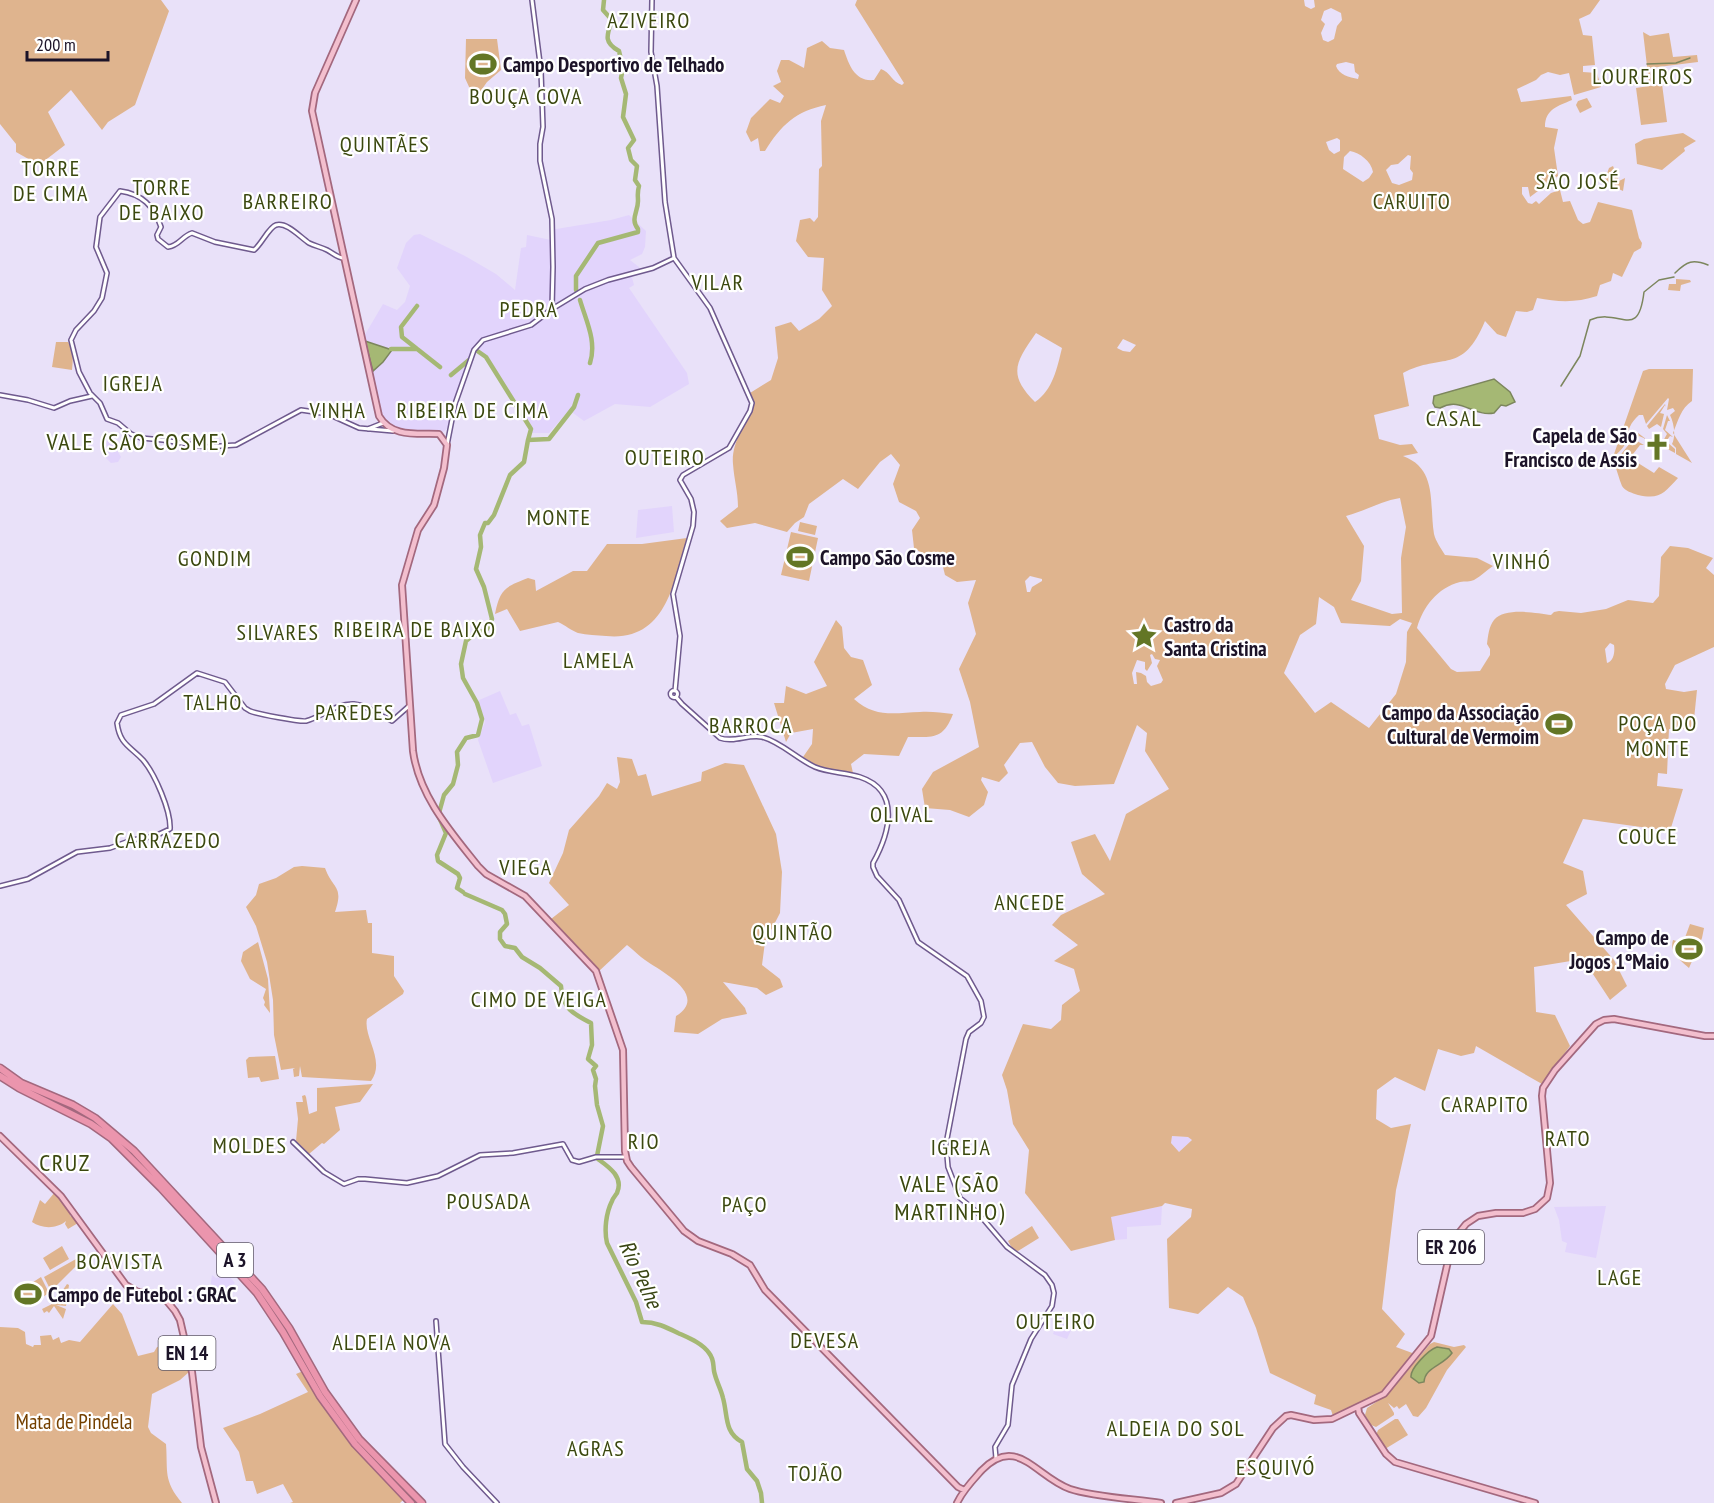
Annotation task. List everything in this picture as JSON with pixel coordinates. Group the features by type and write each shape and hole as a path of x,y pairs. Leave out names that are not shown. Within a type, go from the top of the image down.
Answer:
{"highway":[{"name":"A 3","path":"0,1068 21,1083 73,1105 95,1118 134,1151 262,1289 289,1329 326,1392 359,1439 422,1503"},
{"name":"A 3","path":"0,1076 91,1124 111,1138 153,1180 257,1293 283,1332 320,1396 355,1444 411,1503"}],"main road":[{"path":"356,0 315,93 312,105 379,416 383,423 393,431 441,436 447,445 435,505 418,530 402,585 414,758 434,808 482,871 525,896 596,971 621,1042 624,1065 626,1157 631,1167 684,1231 698,1241 732,1254 750,1265 765,1290 964,1490"},
{"name":"ER 206","path":"1176,1503 1221,1493 1236,1485 1272,1428 1286,1416 1314,1420 1332,1419 1384,1394 1429,1340 1451,1248 1466,1224 1482,1215 1530,1211 1547,1198 1550,1183 1542,1092 1551,1076 1590,1029 1604,1020 1614,1019 1714,1036"},
{"name":"EN 14","path":"0,1136 61,1196 126,1285 135,1291 166,1300 178,1316 192,1372 201,1447 216,1503"},
{"path":"1362,1415 1370,1402"},
{"path":"1358,1407 1386,1454 1395,1462 1535,1503"},
{"path":"1341,1415 1362,1415"},
{"path":"958,1502 970,1483 996,1458 1007,1455 1016,1456 1070,1489 1161,1503"},
{"path":"958,1485 970,1483"},
{"path":"958,1485 958,1502"}],"street":[{"path":"532,0 541,71 543,127 540,161 552,219 552,309"},
{"path":"652,0 651,52 657,86 669,234 674,258 710,308 752,403 750,411 729,448 683,475 680,480 693,505 694,512 693,526 673,594 680,636 675,691 671,695 676,697 711,731 724,739 763,738 815,767 864,778 880,789 888,806 887,828 873,867 880,881 899,900 915,936 922,945 967,976 981,1001 984,1017 981,1023 969,1032 966,1039 946,1144 948,1167 960,1198 978,1213 1007,1247 1045,1275 1052,1285 1054,1299 1052,1306 1031,1338 1012,1385 1008,1425 994,1447 996,1458"},
{"path":"344,258 339,258 324,248 309,243 285,225 271,228 254,250 215,242 192,233 185,236 178,244 168,247 158,239 157,235 161,227 149,204 136,194 120,191 100,217 96,247 107,273 102,298 94,311 76,330 71,340 79,372 92,396 100,403 105,417 118,423 136,437 199,447 236,445 301,410 328,414 359,428 393,431"},
{"path":"447,445 456,404 478,344 490,337 528,326 585,289 608,280 653,268 674,258"},
{"path":"0,395 54,408 70,401 92,396"},
{"path":"374,425 379,416"},
{"path":"367,429 383,423"},
{"path":"376,430 383,423"},
{"path":"441,436 450,431"},
{"path":"0,886 28,879 77,852 110,848 132,840 155,836 170,829 168,809 161,791 146,763 122,741 117,723 119,717 125,713 154,704 196,674 225,682 245,708 250,711 290,720 306,721 342,705 352,704 365,706 392,721 411,705"},
{"path":"292,1142 324,1172 344,1184 357,1179 401,1184 438,1176 480,1155 513,1153 563,1144 572,1160 579,1162 596,1157 626,1157"},
{"path":"436,1321 445,1444 497,1503"}],"shaded area":[{"path":"629,215 646,231 642,254 630,260 639,267 640,272 631,274 634,285 629,288 687,373 689,384 650,407 615,404 584,421 569,410 549,433 531,433 532,429 487,357 473,348 453,407 450,424 445,431 402,431 387,424 381,415 363,338 383,304 397,310 405,302 410,286 397,268 406,243 414,235 420,234 465,256 496,274 515,290 521,248 526,247 527,235 551,240 550,230"},
{"path":"365,341 392,350 373,371"},
{"path":"1494,379 1510,392 1515,402 1506,406 1501,405 1494,413 1480,412 1454,404 1440,408 1435,407 1433,403 1434,396"},
{"path":"110,438 121,457 118,462 111,463 101,453 101,442"},
{"path":"672,506 674,532 636,538 638,510"},
{"path":"500,691 510,715 516,713 522,726 529,724 542,766 493,783 478,740 485,722 477,701"},
{"path":"1172,1136 1188,1137 1192,1140 1179,1152 1171,1143"},
{"path":"1162,1206 1161,1225 1127,1227 1127,1239 1115,1240 1110,1217"},
{"path":"1606,1206 1596,1258 1565,1252 1567,1243 1562,1241 1559,1220 1554,1207"},
{"path":"212,1275 216,1278 228,1275 235,1283 218,1300 210,1290"},
{"path":"1059,1316 1070,1318 1072,1328 1067,1339 1053,1334"},
{"path":"1437,1347 1449,1349 1452,1353 1428,1373 1424,1382 1419,1383 1411,1377 1413,1369"}],"green space":[{"path":"0,0 161,0 169,11 135,105 108,122 102,130 71,90 48,112 65,145 39,165 16,152 16,144 0,124"},
{"path":"857,0 1304,0 1305,6 1311,9 1315,7 1314,0 1600,0 1590,14 1579,19 1583,35 1592,36 1595,65 1583,66 1583,72 1597,73 1601,87 1574,95 1569,73 1560,75 1548,72 1517,89 1521,102 1571,96 1572,100 1553,109 1546,121 1545,127 1558,129 1554,148 1558,176 1530,197 1528,187 1522,187 1522,194 1528,203 1532,204 1536,201 1539,204 1551,193 1560,190 1563,202 1570,201 1578,220 1583,224 1590,222 1598,202 1632,210 1642,243 1641,248 1634,252 1622,277 1613,273 1611,281 1600,285 1597,296 1567,301 1537,298 1533,310 1516,311 1506,337 1497,334 1485,321 1477,338 1459,356 1403,373 1409,406 1374,415 1379,439 1400,445 1412,444 1418,453 1403,456 1422,469 1427,478 1434,534 1445,555 1477,558 1493,566 1474,580 1460,582 1444,589 1432,599 1420,620 1417,628 1451,669 1457,672 1480,671 1490,655 1487,644 1491,625 1494,620 1505,613 1551,615 1559,611 1581,613 1606,609 1628,600 1653,603 1659,596 1661,557 1670,546 1688,548 1713,558 1706,568 1714,575 1714,647 1675,665 1665,684 1666,689 1684,692 1697,690 1693,729 1669,729 1667,774 1658,773 1657,786 1683,789 1670,831 1583,819 1563,863 1583,871 1587,894 1566,905 1614,960 1627,986 1610,1000 1583,959 1534,967 1536,1012 1555,1015 1570,1046 1542,1084 1476,1046 1474,1053 1461,1056 1438,1049 1425,1091 1395,1077 1377,1090 1376,1119 1391,1128 1411,1124 1396,1190 1382,1309 1405,1334 1396,1347 1415,1354 1384,1391 1333,1416 1331,1410 1314,1404 1316,1395 1270,1373 1256,1328 1243,1297 1228,1287 1198,1314 1169,1308 1167,1239 1191,1217 1192,1209 1165,1203 1162,1206 1111,1217 1115,1240 1071,1251 1025,1193 1029,1150 1013,1124 1002,1075 1023,1024 1051,1029 1061,1020 1062,1005 1080,991 1074,969 1054,961 1078,945 1052,925 1061,915 1105,894 1082,874 1071,842 1095,834 1110,861 1126,814 1169,789 1145,751 1147,733 1137,725 1114,784 1075,786 1058,783 1045,767 1032,742 1020,743 1004,765 1008,773 999,782 982,777 981,780 988,792 984,805 969,817 950,810 925,808 922,789 933,772 979,747 970,702 959,669 976,634 968,603 976,580 957,582 945,575 941,559 923,554 914,548 912,530 920,518 916,511 899,502 893,484 900,465 891,454 880,462 858,489 843,479 809,504 804,517 787,532 755,523 727,528 720,521 738,507 733,464 734,449 754,406 750,393 771,380 778,358 775,327 791,322 799,331 819,319 832,306 822,290 824,258 808,257 796,241 800,220 810,218 814,222 818,217 819,169 822,166 821,121 826,105 806,111 790,120 765,151 760,151 758,138 751,142 746,132 751,118 770,99 780,103 784,96 773,86 781,82 777,71 781,60 789,60 804,68 807,48 822,41 830,48 844,50 851,67 862,78 874,80 881,69 899,84 904,83 855,5","holes":["1331,8 1341,13 1342,20 1337,26 1334,39 1328,42 1323,40 1321,33 1325,24 1321,20 1324,11","1346,62 1354,64 1355,72 1359,75 1358,79 1339,72 1337,64","1337,138 1340,140 1340,151 1334,154 1329,150 1326,142","1350,151 1364,158 1372,168 1373,172 1363,182 1343,169 1344,157","1408,155 1411,156 1412,180 1399,185 1392,183 1386,170 1391,165 1398,164","1036,333 1062,348 1050,385 1035,402 1026,392 1018,376 1023,352","1123,339 1136,345 1130,352 1117,348","1400,498 1406,527 1401,558 1402,613 1392,614 1351,600 1361,581 1364,546 1346,516","1030,576 1042,579 1032,587 1030,592 1027,592 1025,581","1319,597 1334,607 1341,623 1390,626 1400,619 1412,623 1407,632 1406,662 1396,694 1369,728 1331,702 1315,713 1284,673 1300,635 1316,624","1610,643 1614,645 1614,650 1613,658 1607,663 1605,649","1152,654 1155,659 1160,660 1157,666 1163,680 1161,683 1151,686 1146,676 1136,672 1137,684 1134,684 1132,673 1137,660 1145,662 1147,671 1152,663 1150,655","1172,1136 1188,1137 1192,1140 1179,1152 1171,1143"]},
{"path":"1643,32 1650,36 1669,33 1673,57 1697,55 1698,62 1650,68 1651,83 1649,83"},
{"name":"Campo Desportivo de Telhado","path":"466,39 497,39 501,70 487,82 480,92 470,89 465,78"},
{"path":"1662,84 1667,122 1641,125 1636,88"},
{"path":"1587,98 1592,107 1580,113 1576,105 1578,101"},
{"path":"1683,133 1696,141 1684,148 1685,151 1662,170 1637,164 1635,144 1644,139"},
{"path":"1613,166 1619,181 1625,178 1623,191 1604,182 1609,168"},
{"path":"1676,279 1691,282 1681,285 1680,291 1668,290 1669,284 1676,284"},
{"path":"56,342 68,342 70,345 73,355 72,370 52,367"},
{"path":"1693,369 1692,401 1682,411 1674,430 1670,415 1675,411 1673,408 1667,410 1668,398 1646,424 1643,415 1639,415 1630,427 1624,445 1613,457 1643,371"},
{"path":"1665,404 1666,407 1665,405 1660,413 1664,414 1661,427 1657,424 1649,429 1647,426"},
{"path":"1667,415 1670,421 1665,430 1673,437 1670,436 1664,444 1668,443 1675,449 1675,453 1658,444 1662,443 1667,434 1663,429"},
{"path":"1638,433 1646,439 1639,436 1637,441 1644,445 1640,445 1630,458 1654,473 1659,467 1678,478 1657,496 1638,495 1625,489 1614,463"},
{"path":"1674,435 1692,463 1676,454 1676,448 1672,444"},
{"path":"800,522 817,526 815,535 798,531"},
{"name":"Campo São Cosme","path":"791,532 818,538 809,581 781,575"},
{"path":"687,538 664,606 655,619 642,630 626,635 588,635 578,633 558,622 520,631 507,609 495,614 499,599 509,587 528,578 535,580 536,591 573,571 587,571 607,544 642,544"},
{"path":"836,620 842,627 844,648 851,657 863,660 872,685 854,699 877,712 953,714 941,733 931,737 908,737 899,756 864,754 851,764 853,773 820,768 803,757 812,744 813,729 791,733 786,742 774,703 784,703 786,686 806,694 827,686 814,662"},
{"path":"617,757 632,759 638,776 646,774 652,796 701,781 702,772 725,763 744,765 776,834 782,872 780,913 765,942 762,965 780,979 783,987 766,995 757,988 723,982 745,1008 747,1014 722,1019 698,1034 674,1032 676,1016 685,1008 687,1000 685,992 671,977 627,945 598,972 551,919 569,905 549,883 563,853 569,830 599,796 607,783 617,789 620,782"},
{"path":"294,867 325,868 338,892 335,912 366,910 368,923 372,923 372,953 394,956 394,976 404,991 367,1019 376,1065 371,1081 302,1077 300,1066 299,1076 294,1077 293,1069 295,1068 281,1070 274,1035 273,1000 267,962 256,926 246,907 256,895 259,884 276,878"},
{"name":"Campo de Jogos 1ºMaio","path":"1690,924 1704,928 1689,968 1676,956 1672,945 1673,940 1683,943"},
{"path":"258,942 268,979 270,1013 264,1005 263,998 266,989 250,979 241,961 243,952"},
{"path":"275,1056 279,1079 261,1082 259,1077 248,1078 246,1060 249,1057"},
{"path":"373,1084 360,1102 335,1107 340,1130 324,1144 322,1143 309,1154 296,1141 298,1119 296,1102 303,1102 302,1096 306,1097 309,1114 317,1111 317,1088"},
{"path":"55,1192 70,1212 70,1216 74,1217 78,1223 68,1229 66,1221 58,1226 49,1227 32,1222 40,1200 45,1204"},
{"path":"1032,1226 1039,1238 1018,1251 1013,1250 1008,1241"},
{"path":"62,1246 69,1259 50,1270 43,1258"},
{"path":"76,1259 79,1263 51,1291 44,1277"},
{"path":"41,1277 49,1293 38,1300 30,1284"},
{"name":"Campo de Futebol : GRAC","path":"28,1284 35,1300 28,1304 20,1288"},
{"path":"67,1284 69,1285 66,1306 56,1305 66,1309 63,1319 54,1306 49,1313 47,1311 44,1313 42,1309 54,1303"},
{"name":"Mata de Pindela","path":"113,1304 122,1314 138,1356 154,1352 157,1347 180,1342 189,1372 180,1380 152,1394 148,1427 151,1433 166,1444 169,1482 182,1503 0,1503 0,1327 18,1328 25,1332 26,1344 33,1347 41,1345 40,1336 51,1335 53,1340 59,1337 61,1343 69,1340 80,1342"},
{"path":"1434,1342 1454,1347 1464,1345 1466,1347 1447,1370 1426,1408 1418,1417 1413,1416 1406,1404 1399,1409 1388,1403 1394,1415 1376,1427 1371,1425 1365,1415 1367,1408 1387,1395","holes":["1440,1347 1449,1349 1452,1353 1428,1373 1424,1382 1419,1383 1411,1377 1415,1367 1426,1355"]},
{"path":"303,1371 350,1444 403,1500 400,1503 290,1503 293,1502 283,1484 257,1494 253,1481 246,1481 239,1452 223,1428 308,1392 296,1374"},
{"path":"1398,1419 1408,1435 1385,1449 1376,1435 1378,1430"}],"waterway":[{"name":"Rio Pelhe","path":"576,290 576,276 598,243 638,232 634,219 638,205 639,186 635,180 637,166 631,160 628,148 634,140 623,117 626,94 621,78 623,68 619,51 608,41 612,20 603,10 604,0"},
{"path":"1647,64 1676,63 1690,58"},
{"path":"1675,273 1690,262 1708,265"},
{"path":"1561,386 1580,356 1590,320 1601,317 1632,319 1637,316 1644,292 1659,280 1674,277"},
{"name":"Rio Pelhe","path":"580,300 591,339 590,363"},
{"path":"417,306 401,327 402,337 440,367"},
{"path":"391,349 417,349"},
{"path":"476,350 486,357 531,429 528,440"},
{"path":"451,375 469,360"},
{"name":"Rio Pelhe","path":"439,813 444,795 453,784 458,765 457,752 466,738 478,735 482,719 477,703 463,678 461,664 466,641 487,629 492,619 484,587 476,569 481,547 480,535 485,523 488,523 494,515 510,475 524,462 528,440 549,439 574,407 578,395"},
{"name":"Rio Pelhe","path":"439,817 446,833 437,855 438,861 458,874 460,878 457,888 463,892"},
{"name":"Rio Pelhe","path":"465,894 502,910 507,924 500,932 500,939 505,946 515,948 522,957 540,968 561,986 566,1005 579,1017 591,1023 592,1045 588,1059 596,1066 593,1070 596,1079 597,1105 603,1126 597,1156"},
{"name":"Rio Pelhe","path":"598,1159 607,1165 619,1182 607,1216 606,1238 636,1302 642,1322 661,1325 691,1339 703,1346 711,1355 729,1428 742,1442 747,1469 757,1481 762,1503"}],"place":[{"name":"Campo Desportivo de Telhado","path":"483,64"},
{"name":"Capela de São Francisco de Assis","path":"1657,447"},
{"name":"Campo São Cosme","path":"800,557"},
{"name":"Castro da Santa Cristina","path":"1144,636"},
{"name":"Campo da Associação Cultural de Vermoim","path":"1559,724"},
{"name":"Campo de Jogos 1ºMaio","path":"1689,949"},
{"name":"Campo de Futebol : GRAC","path":"28,1294"}],"district":[{"name":"AZIVEIRO","path":"649,20"},
{"name":"LOUREIROS","path":"1643,76"},
{"name":"BOUÇA COVA","path":"526,96"},
{"name":"QUINTÃES","path":"385,144"},
{"name":"TORRE DE CIMA","path":"51,180"},
{"name":"SÃO JOSÉ","path":"1578,181"},
{"name":"TORRE DE BAIXO","path":"162,200"},
{"name":"BARREIRO","path":"288,201"},
{"name":"CARUITO","path":"1412,201"},
{"name":"VILAR","path":"718,282"},
{"name":"PEDRA","path":"529,309"},
{"name":"IGREJA","path":"133,383"},
{"name":"VINHA","path":"338,410"},
{"name":"RIBEIRA DE CIMA","path":"473,410"},
{"name":"CASAL","path":"1454,418"},
{"name":"VALE (SÃO COSME)","path":"137,441"},
{"name":"OUTEIRO","path":"665,457"},
{"name":"MONTE","path":"559,517"},
{"name":"GONDIM","path":"215,558"},
{"name":"VINHÓ","path":"1522,561"},
{"name":"RIBEIRA DE BAIXO","path":"415,629"},
{"name":"SILVARES","path":"278,632"},
{"name":"LAMELA","path":"599,660"},
{"name":"TALHO","path":"213,702"},
{"name":"PAREDES","path":"355,712"},
{"name":"BARROCA","path":"751,725"},
{"name":"POÇA DO MONTE","path":"1658,736"},
{"name":"OLIVAL","path":"902,814"},
{"name":"COUCE","path":"1648,836"},
{"name":"CARRAZEDO","path":"168,840"},
{"name":"VIEGA","path":"526,867"},
{"name":"ANCEDE","path":"1030,902"},
{"name":"QUINTÃO","path":"793,932"},
{"name":"CIMO DE VEIGA","path":"539,999"},
{"name":"CARAPITO","path":"1485,1104"},
{"name":"RATO","path":"1568,1138"},
{"name":"RIO","path":"644,1141"},
{"name":"MOLDES","path":"250,1145"},
{"name":"IGREJA","path":"961,1147"},
{"name":"CRUZ","path":"65,1162"},
{"name":"VALE (SÃO MARTINHO)","path":"950,1197"},
{"name":"POUSADA","path":"489,1201"},
{"name":"PAÇO","path":"745,1204"},
{"name":"BOAVISTA","path":"120,1261"},
{"name":"LAGE","path":"1620,1277"},
{"name":"OUTEIRO","path":"1056,1321"},
{"name":"DEVESA","path":"825,1340"},
{"name":"ALDEIA NOVA","path":"392,1342"},
{"name":"ALDEIA DO SOL","path":"1176,1428"},
{"name":"AGRAS","path":"596,1448"},
{"name":"ESQUIVÓ","path":"1276,1467"},
{"name":"TOJÃO","path":"816,1473"}]}
